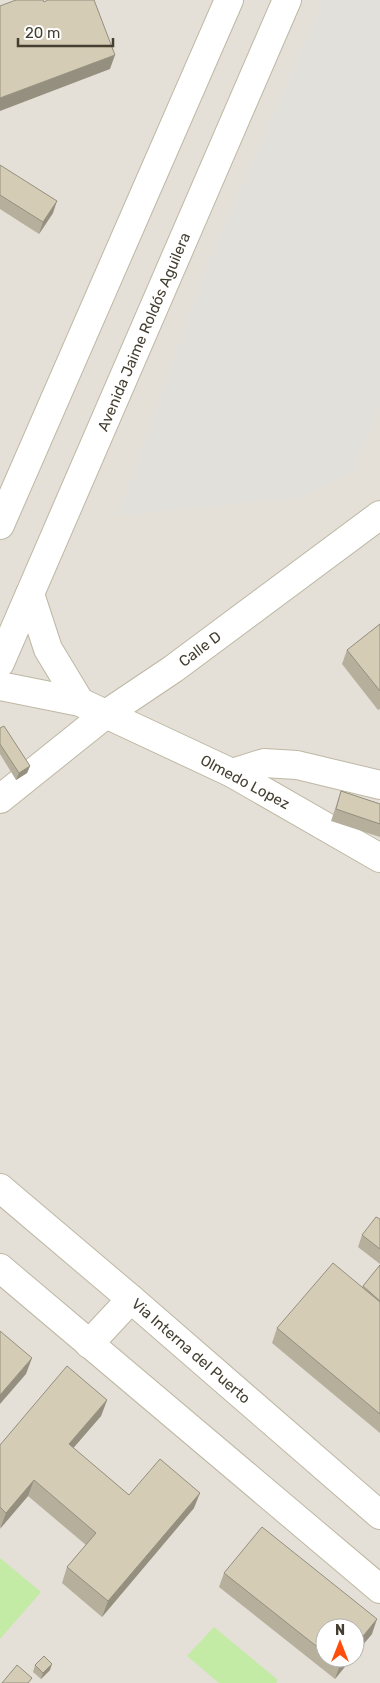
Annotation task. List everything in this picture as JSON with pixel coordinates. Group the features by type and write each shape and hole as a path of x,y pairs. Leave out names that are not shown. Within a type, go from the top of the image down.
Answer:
{"street":[{"path":"0,525 229,0"},
{"name":"Avenida Jaime Roldós Aguilera","path":"0,663 288,0"},
{"name":"Calle D","path":"0,799 106,714 173,669 380,515"},
{"path":"30,594 48,649 80,702"},
{"path":"0,686 80,702 106,714"},
{"name":"Olmedo Lopez","path":"106,714 232,773 380,858"},
{"path":"232,773 264,763 297,765 380,785"},
{"name":"Via Interna del Puerto","path":"0,1188 379,1511"},
{"path":"0,1268 380,1589"},
{"path":"89,1344 131,1299"}],"shaded area":[{"path":"0,0 380,0 380,1683 0,1683"},
{"path":"323,0 380,0 380,408 353,472 303,498 118,515 204,271"}],"green space":[{"path":"0,1558 41,1592 0,1639"},
{"path":"214,1627 278,1680 276,1683 219,1683 187,1656"}],"building":[{"path":"16,0 43,0 44,2 48,0 94,0 115,55 0,98 0,6"},
{"path":"0,165 57,201 43,222 0,195"},
{"path":"380,624 380,691 347,650"},
{"path":"4,726 30,766 19,773 0,744 0,728"},
{"path":"341,791 380,804 380,824 336,809"},
{"path":"376,1217 380,1219 380,1249 362,1235"},
{"path":"333,1263 380,1302 380,1414 277,1328"},
{"path":"380,1265 380,1301 363,1286"},
{"path":"0,1331 32,1358 0,1395"},
{"path":"67,1366 107,1400 69,1444 129,1495 160,1459 200,1493 108,1601 67,1567 96,1533 34,1480 6,1513 0,1507 0,1445"},
{"path":"262,1527 377,1619 365,1634 365,1618 315,1618 315,1645 224,1573"},
{"path":"44,1656 52,1664 43,1673 35,1665"},
{"path":"17,1665 32,1678 28,1683 2,1683"}]}
